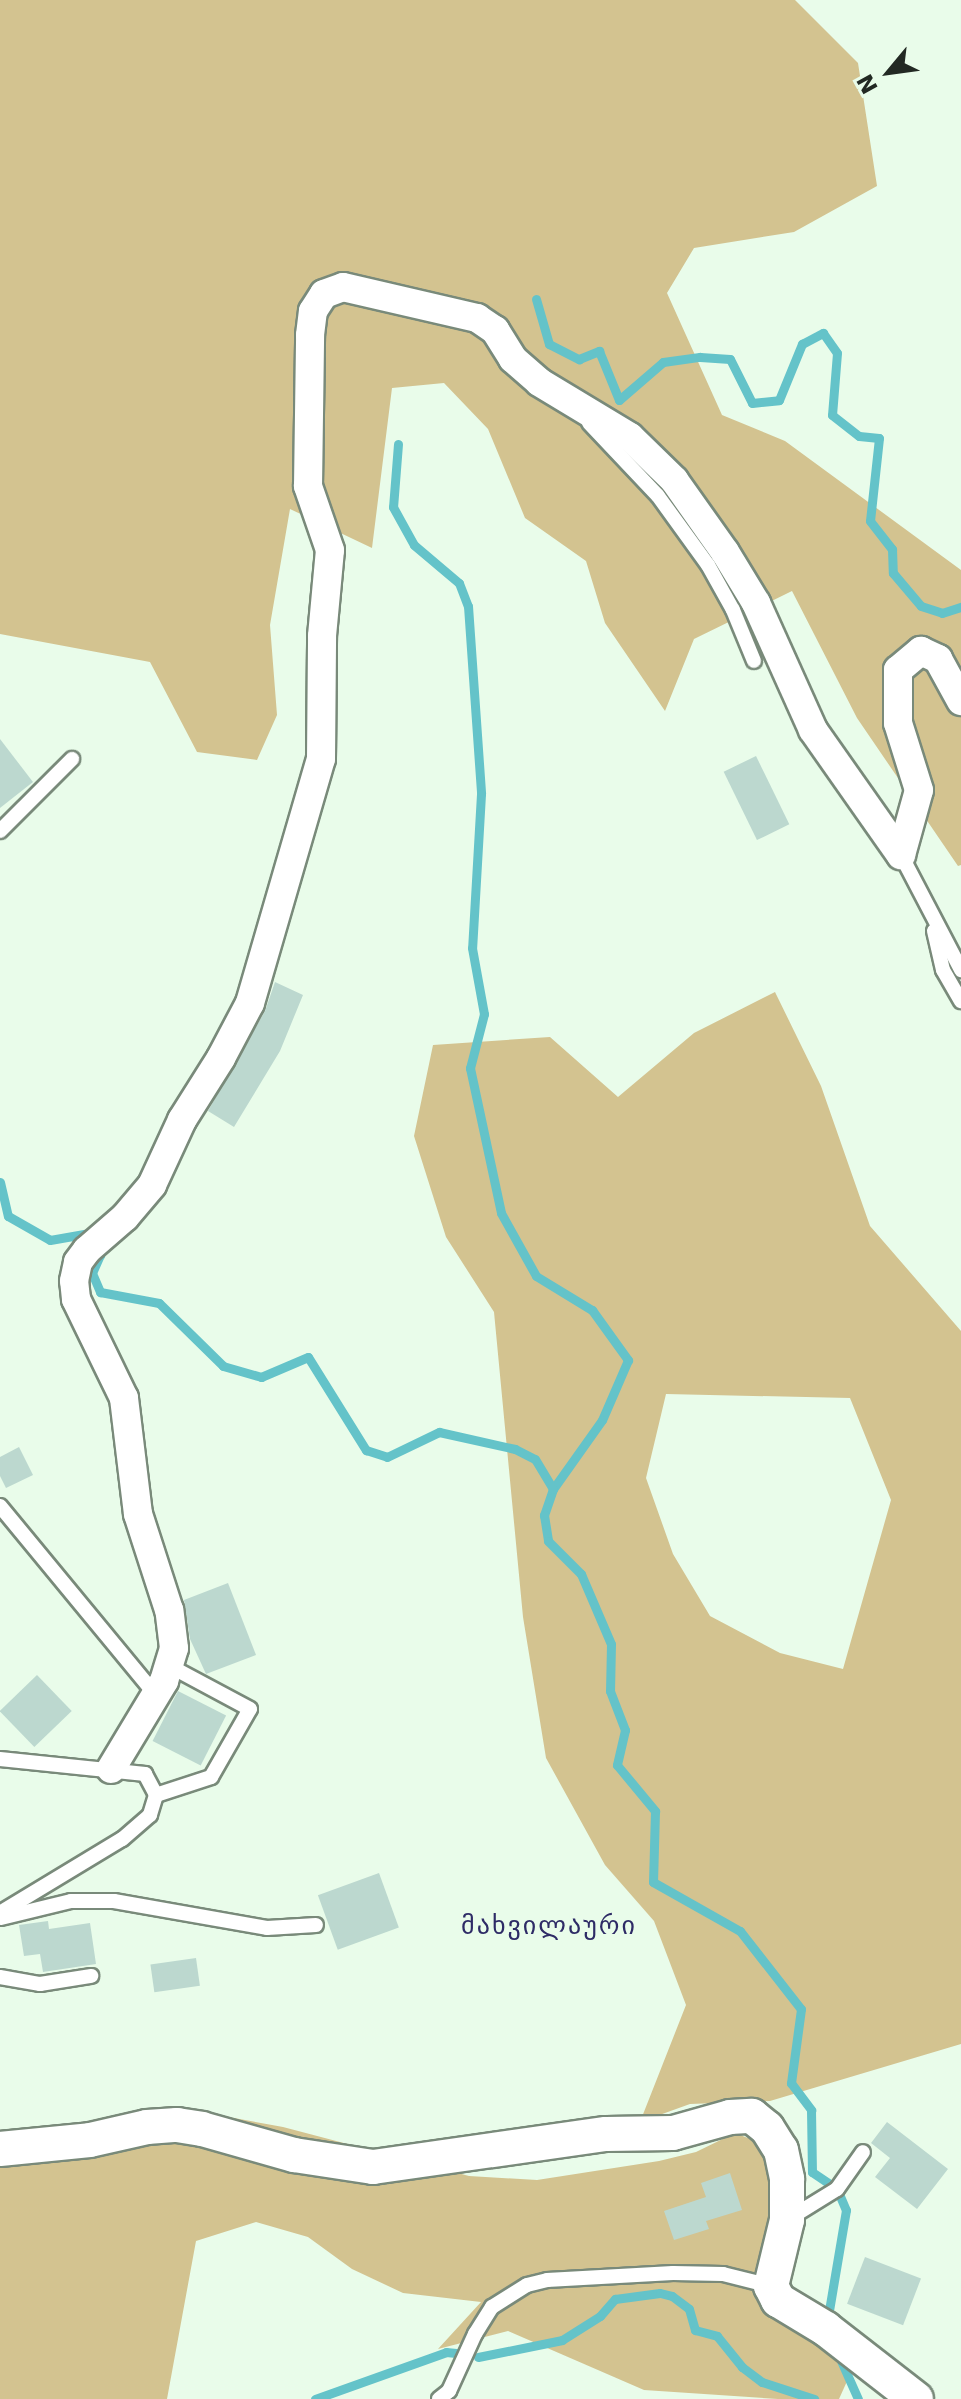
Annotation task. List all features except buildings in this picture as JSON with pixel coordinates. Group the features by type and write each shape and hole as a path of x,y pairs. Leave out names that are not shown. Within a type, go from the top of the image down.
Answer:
{"street":[{"path":"111,1769 156,1695 174,1648 169,1610 138,1514 124,1398 76,1299 74,1281 78,1262 87,1250 125,1217 152,1185 182,1120 221,1058 250,1003 321,759 322,636 330,550 308,486 310,335 313,311 324,294 343,287 477,318 495,330 513,359 539,382 630,437 674,480 725,552 756,603 813,730 901,855"},
{"path":"901,855 919,790 898,723 898,670 921,651 938,659 961,701"},
{"path":"0,2149 90,2140 147,2127 177,2125 294,2155 373,2167 606,2134 673,2133 730,2117 752,2116 767,2128 781,2150 787,2179 787,2220 771,2286 778,2300 826,2329 916,2399"}],"lane":[{"path":"557,393 618,452 666,507 708,565 733,610 754,661"},
{"path":"0,831 72,759"},
{"path":"901,855 929,903 961,970"},
{"path":"929,903 943,970 961,1001"},
{"path":"0,1506 156,1695"},
{"path":"156,1795 211,1777 250,1709 168,1665"},
{"path":"0,1915 122,1839 150,1815 156,1795 145,1774 2,1760"},
{"path":"0,1915 71,1901 114,1901 267,1928 316,1925"},
{"path":"0,1977 40,1984 91,1976"},
{"path":"787,2220 837,2189 863,2152"},
{"path":"439,2399 449,2391 475,2334 492,2307 527,2285 673,2273 723,2274 771,2286"}],"shaded area":[{"path":"0,0 795,0 858,63 877,186 794,232 694,248 667,293 722,415 785,441 961,570 961,865 958,866 857,718 792,591 694,639 665,711 605,623 586,561 525,518 488,429 444,383 392,388 372,548 290,509 270,625 277,715 257,760 197,752 150,662 0,634"},
{"path":"775,992 821,1086 870,1226 961,1331 961,2044 770,2101 690,2104 640,2122 686,2005 654,1921 605,1865 546,1758 523,1617 494,1312 446,1237 414,1136 433,1045 550,1037 618,1097 694,1033","holes":["666,1394 850,1398 891,1500 843,1669 780,1653 710,1616 673,1554 646,1478"]},
{"path":"212,2114 283,2127 469,2176 537,2180 659,2161 696,2152 735,2133 763,2144 778,2167 772,2286 858,2357 839,2399 778,2399 644,2390 508,2331 438,2349 481,2302 403,2293 352,2269 308,2237 256,2222 196,2241 167,2399 0,2399 0,2157 178,2116"}],"waterway":[{"path":"536,299 549,344 579,359 599,351 619,400 663,362 700,357 730,359 752,403 779,400 802,344 823,333 837,353 832,415 859,436 879,438 870,521 892,549 893,573 921,606 942,613 961,607"},
{"path":"398,444 393,507 414,545 459,583 468,606 481,794 472,948 484,1014 470,1068 501,1213 536,1276 592,1310 628,1360 602,1420 553,1489 544,1515 548,1541 581,1574 611,1644 610,1691 625,1730 617,1765 655,1811 653,1882 740,1931 801,2009 791,2083 811,2110 812,2172 837,2189 846,2210 827,2322"},
{"path":"0,1182 8,1216 50,1240 85,1234 100,1255 92,1273 100,1292 159,1303 223,1366 261,1377 308,1357 366,1450 387,1457 439,1432 515,1449 535,1459 553,1489"},
{"path":"478,2357 562,2340 600,2316 615,2299 660,2293 672,2296 689,2309 695,2330 717,2336 742,2367 762,2382 814,2399"},
{"path":"315,2399 446,2352 456,2353"},
{"path":"838,2354 858,2399"}],"district":[{"name":"მახვილაური","path":"549,1926"}]}
